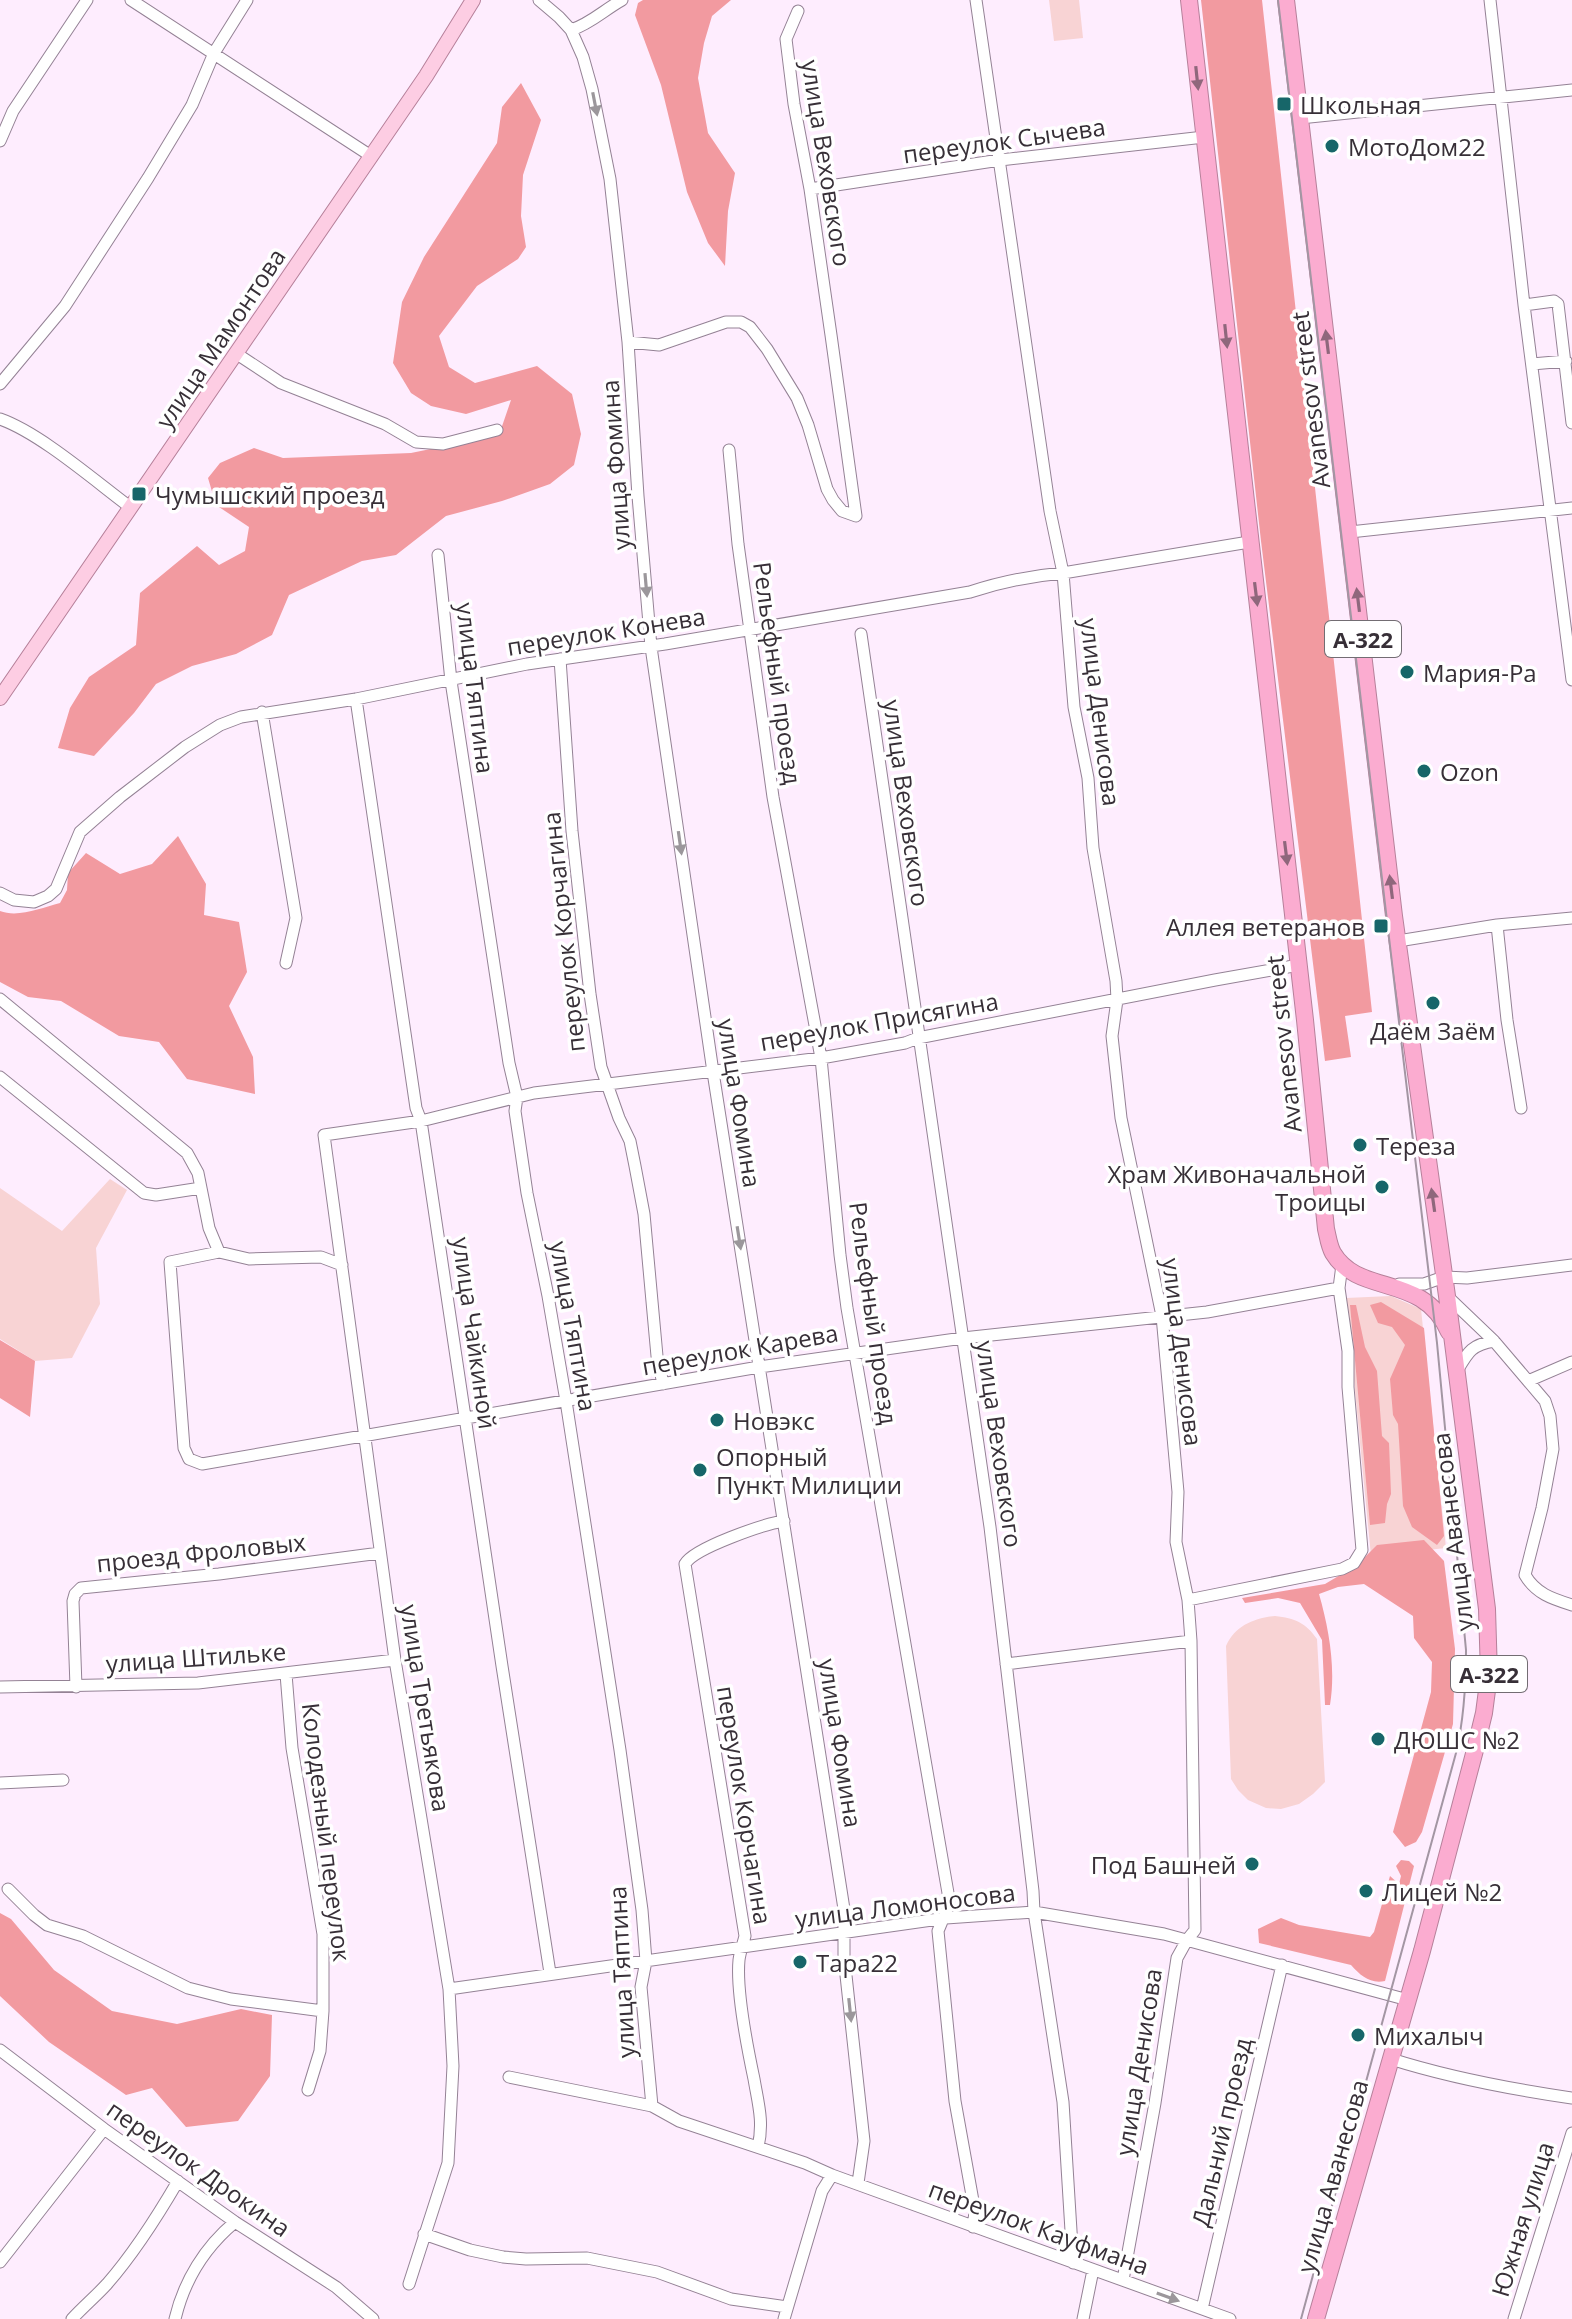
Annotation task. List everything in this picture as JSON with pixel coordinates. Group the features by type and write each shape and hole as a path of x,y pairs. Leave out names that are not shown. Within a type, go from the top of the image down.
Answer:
{"highway":[{"name":"Avanesov street","path":"1189,0 1299,965 1326,1229 1331,1251 1342,1265"},
{"name":"Avanesov street","path":"1286,0 1398,941 1453,1340"},
{"name":"А-322","path":"1342,1265 1362,1277 1410,1292 1426,1301 1445,1323 1453,1340"},
{"name":"улица Аванесова","path":"1316,2319 1408,2000 1484,1713 1489,1675 1487,1609 1453,1340"}],"main road":[{"name":"улица Мамонтова","path":"0,698 426,76 473,0"}],"street":[{"path":"0,141 13,111 87,0"},
{"path":"131,0 371,156"},
{"path":"0,384 65,306 148,178 192,105 214,53 247,0"},
{"path":"539,0 571,30 588,25 600,13 622,0"},
{"name":"улица Денисова","path":"976,0 1050,511 1063,573 1074,707 1088,778 1093,848 1117,1000 1112,1036 1121,1118 1162,1316 1178,1492 1176,1542 1188,1600 1191,1641 1195,1930 1177,1958 1123,2280"},
{"path":"1490,0 1524,305 1572,680"},
{"name":"улица Веховского","path":"628,342 659,345 726,322 741,322 750,327 797,398 833,500 842,511 856,516 786,39 798,11"},
{"name":"улица Фомина","path":"571,30 592,89 610,179 628,342 651,647 713,1072 842,1895 844,1957 864,2141 858,2183"},
{"path":"1300,118 1572,90"},
{"name":"переулок Сычева","path":"810,189 1000,160 1204,137"},
{"path":"1524,305 1554,301 1558,304 1572,423"},
{"path":"237,354 281,383 385,424 416,442 443,444 497,430"},
{"path":"1532,364 1566,361"},
{"path":"0,419 48,447 130,507"},
{"name":"Рельефный проезд","path":"729,450 749,630 773,797 821,1058 840,1255 854,1352 948,1893 946,1918 938,1931 955,2101 975,2212 973,2227"},
{"path":"1350,532 1572,508"},
{"name":"переулок Конева","path":"0,893 14,900 34,902 48,896 56,889 80,832 120,797 203,734 230,721 262,712 356,699 527,664 651,647 970,592 1037,575 1249,542"},
{"name":"улица Тяптина","path":"438,555 451,681 509,1063 517,1097 515,1111 527,1193 566,1401 620,1750 642,1910 646,1961 641,1987 652,2106"},
{"name":"улица Веховского","path":"861,634 963,1338 1006,1664 1034,1912 1063,2102 1073,2263"},
{"name":"переулок Корчагина","path":"560,659 572,831 588,979 601,1067 630,1141 644,1214 657,1356 663,1384"},
{"name":"улица Чайкиной","path":"356,699 550,1973"},
{"path":"262,712 296,918 286,963"},
{"path":"1398,941 1497,925 1572,918"},
{"path":"1497,925 1507,1020 1521,1108"},
{"name":"переулок Присягина","path":"324,1135 421,1121 534,1093 821,1058 1299,965"},
{"path":"0,999 187,1153 193,1160 209,1228 219,1252 249,1259 321,1257 342,1265"},
{"path":"0,1077 144,1193 156,1195 201,1188"},
{"name":"улица Третьякова","path":"324,1135 395,1660 449,1989 453,2066 448,2163 409,2284"},
{"name":"переулок Карева","path":"219,1252 170,1262 184,1448 189,1459 202,1464 854,1352 1207,1312 1339,1288"},
{"path":"1188,1600 1342,1569 1354,1563 1362,1550 1348,1387 1348,1351 1339,1288 1342,1265"},
{"path":"1382,1284 1424,1284 1444,1277 1467,1278 1572,1265"},
{"path":"1447,1296 1494,1341 1545,1401 1550,1416 1553,1449 1525,1575 1544,1595 1572,1605"},
{"path":"1457,1371 1469,1351 1479,1343 1494,1341"},
{"path":"1528,1381 1572,1362"},
{"name":"переулок Корчагина","path":"758,2147 762,2112 754,2081 740,1988 739,1958 745,1936 685,1564 689,1557 734,1536 784,1521"},
{"name":"проезд Фроловых","path":"76,1687 73,1601 81,1588 380,1553"},
{"path":"1006,1664 1191,1641"},
{"name":"улица Штильке","path":"3,1687 198,1683 395,1660"},
{"path":"0,1673 3,1687"},
{"name":"Колодезный переулок","path":"286,1674 292,1748 323,1934 320,2051 308,2090"},
{"path":"0,1783 63,1780"},
{"path":"8,1889 47,1925 83,1936 188,1988 231,1999 323,2011"},
{"name":"улица Ломоносова","path":"449,1989 946,1918 1034,1912 1187,1940 1408,2000"},
{"name":"Дальний проезд","path":"1202,2309 1282,1965"},
{"name":"переулок Дрокина","path":"0,2050 6,2062 235,2222 336,2287 373,2319"},
{"path":"1391,2059 1499,2087 1572,2098"},
{"name":"переулок Кауфмана","path":"509,2077 652,2106 679,2121 805,2163 1230,2319"},
{"path":"0,2262 104,2129"},
{"name":"Южная улица","path":"1514,2319 1572,2133"},
{"path":"424,2234 470,2250 503,2257 587,2258 657,2272 731,2299 786,2313 822,2191 832,2175"},
{"path":"72,2319 105,2286 144,2237 178,2181"},
{"path":"175,2319 187,2283 216,2238 235,2222"},
{"path":"1083,2319 1093,2270"}],"shaded area":[{"path":"643,0 731,0 712,16 698,78 708,133 735,173 728,211 725,266 708,243 687,192 661,85 635,15 638,3"},
{"path":"1049,0 1079,0 1083,38 1054,41"},
{"path":"1201,0 1262,0 1372,1012 1345,1016 1351,1057 1325,1061 1261,541"},
{"path":"521,83 541,120 523,175 521,216 526,247 518,259 477,286 439,336 449,367 475,383 537,366 572,394 581,434 574,465 550,484 446,516 396,555 362,561 289,595 272,635 236,654 192,666 156,684 94,756 58,748 70,708 89,677 136,645 140,593 197,546 219,565 245,551 249,527 216,505 208,478 220,463 254,448 283,458 411,453 499,435 511,400 466,414 431,406 411,393 393,363 402,302 424,257 497,143 502,107"},
{"path":"178,836 206,884 204,915 239,922 247,972 229,1006 253,1057 255,1094 187,1079 159,1042 119,1036 61,1001 28,997 0,982 0,911 22,913 60,903 67,890 68,873 86,853 120,874 152,864"},
{"path":"110,1179 127,1190 96,1248 100,1304 72,1358 35,1361 0,1339 0,1188 62,1231"},
{"path":"1391,1296 1421,1309 1446,1548 1371,1556 1346,1298"},
{"path":"1381,1302 1424,1328 1444,1536 1437,1545 1412,1527 1403,1506 1398,1424 1393,1415 1390,1379 1405,1345 1392,1327 1378,1323 1370,1305"},
{"path":"1350,1305 1356,1305 1365,1347 1377,1371 1382,1436 1389,1443 1391,1494 1385,1523 1370,1525"},
{"path":"0,1340 35,1361 30,1417 0,1398"},
{"path":"1424,1540 1444,1561 1455,1649 1453,1724 1422,1832 1416,1842 1405,1847 1393,1832 1431,1692 1432,1662 1414,1638 1413,1616 1364,1584 1338,1587 1319,1594 1332,1663 1330,1705 1325,1705 1322,1640 1300,1603 1278,1598 1245,1603 1242,1598 1325,1584 1357,1565 1377,1545"},
{"path":"1275,1616 1299,1622 1317,1639 1325,1782 1299,1804 1281,1809 1266,1808 1248,1800 1231,1779 1226,1646 1234,1633 1246,1624"},
{"path":"1401,1860 1409,1861 1414,1866 1385,1981 1366,1978 1351,1965 1259,1943 1258,1929 1281,1918 1299,1925 1370,1937 1390,1876 1399,1884 1401,1876 1396,1866"},
{"path":"0,1913 11,1919 54,1970 112,2011 177,2024 241,2009 272,2015 270,2076 238,2121 186,2127 152,2088 126,2095 49,2042 0,1996"}],"tram line":[{"path":"1278,0 1437,1343 1466,1650 1464,1702 1456,1753 1301,2319"}],"place":[{"name":"Школьная","path":"1284,104"},
{"name":"МотоДом22","path":"1332,146"},
{"name":"Чумышский проезд","path":"139,494"},
{"name":"Мария-Ра","path":"1407,672"},
{"name":"Ozon","path":"1424,771"},
{"name":"Аллея ветеранов","path":"1381,926"},
{"name":"Даём Заём","path":"1433,1003"},
{"name":"Тереза","path":"1360,1145"},
{"name":"Храм Живоначальной Троицы","path":"1382,1187"},
{"name":"Новэкс","path":"717,1420"},
{"name":"Опорный Пункт Милиции","path":"700,1470"},
{"name":"ДЮШС №2","path":"1378,1739"},
{"name":"Под Башней","path":"1252,1864"},
{"name":"Лицей №2","path":"1366,1891"},
{"name":"Тара22","path":"800,1962"},
{"name":"Михалыч","path":"1358,2035"}]}
